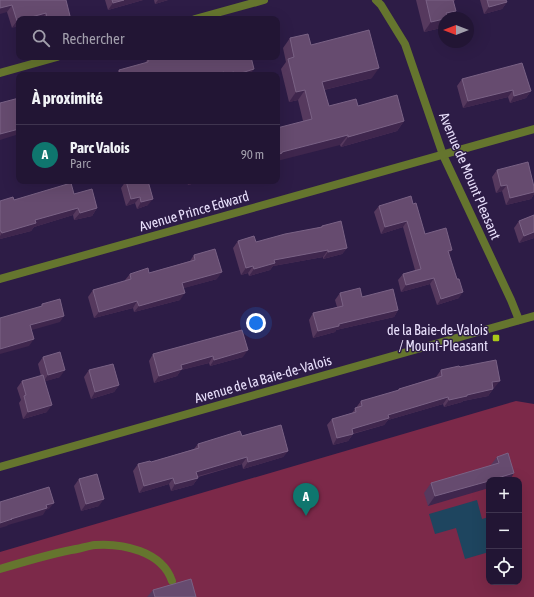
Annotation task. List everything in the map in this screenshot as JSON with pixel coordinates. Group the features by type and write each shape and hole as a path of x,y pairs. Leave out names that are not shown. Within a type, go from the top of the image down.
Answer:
{"street":[{"path":"206,16 264,0"},
{"name":"Avenue de Mount Pleasant","path":"376,0 381,5 405,44 444,155 519,320"},
{"path":"0,73 46,60"},
{"name":"Avenue Prince Edward","path":"0,279 534,129"},
{"name":"Avenue de la Baie-de-Valois","path":"0,467 534,316"},
{"path":"0,569 94,545 117,545 136,549 163,564 172,581"}],"shaded area":[{"path":"516,401 534,404 534,597 0,597 0,552"}],"water":[{"path":"477,500 482,519 486,518 486,553 465,559 456,528 435,534 429,514"}],"building":[{"path":"0,0 66,0 70,16 46,16 46,13 35,16 16,16 16,18 12,5 0,8"},
{"path":"112,0 124,0 113,3"},
{"path":"426,0 453,0 456,11 438,12 438,20 431,22"},
{"path":"487,0 506,0 507,2 489,7"},
{"path":"369,30 379,68 322,82 329,106 356,99 358,106 397,95 404,121 348,137 348,135 282,152 280,154 280,127 312,119 305,90 296,92 288,59 294,57 290,38 308,34 311,45"},
{"path":"148,60 252,60 254,69 244,72 119,72 119,70 148,62"},
{"path":"522,63 531,91 514,96 513,90 468,101 462,79"},
{"path":"16,99 16,130 0,134 0,103"},
{"path":"528,162 534,192 510,198 507,185 501,186 497,170"},
{"path":"71,184 74,194 92,189 97,208 80,213 78,208 35,220 36,223 2,233 0,231 0,201 13,197 14,200"},
{"path":"127,184 149,184 153,199 141,202 140,197 131,199"},
{"path":"411,196 413,204 416,203 425,234 446,228 452,250 448,251 463,292 441,299 434,278 406,285 403,274 421,269 407,221 385,227 379,206"},
{"path":"534,215 534,232 524,236 519,221"},
{"path":"341,221 347,248 274,260 275,263 254,269 253,266 246,268 238,241 254,236 256,242 285,234 322,227"},
{"path":"215,249 222,272 182,283 185,293 139,306 137,301 99,312 93,290 131,279 130,274 148,268 149,273 195,260 194,255"},
{"path":"360,288 362,297 393,289 398,310 339,324 339,326 318,331 313,313 343,306 340,293"},
{"path":"60,299 64,316 30,325 34,339 0,349 0,318 42,306 42,304"},
{"path":"242,330 248,350 214,360 213,356 181,365 182,369 159,376 153,354"},
{"path":"60,352 65,370 48,375 43,357"},
{"path":"496,360 500,381 492,382 493,389 449,400 448,397 388,415 389,418 352,429 353,434 337,438 332,419 356,412 355,408 362,406 361,401 442,376 441,370"},
{"path":"113,364 119,385 95,392 89,370"},
{"path":"43,375 52,405 28,412 24,396 26,395 22,381"},
{"path":"281,425 288,451 248,462 247,457 196,472 198,478 175,484 173,478 144,486 138,464 151,462 199,448 198,444 240,431 242,436"},
{"path":"508,453 514,473 501,477 486,477 486,482 435,496 431,483 499,463 497,457"},
{"path":"97,474 104,499 86,504 79,479"},
{"path":"49,487 54,503 46,505 47,508 0,523 0,502"},
{"path":"191,579 196,597 155,597 153,590"}],"place":[{"name":"de la Baie-de-Valois / Mount-Pleasant","path":"496,338"},
{"name":"Parc Valois","path":"306,516"}]}
